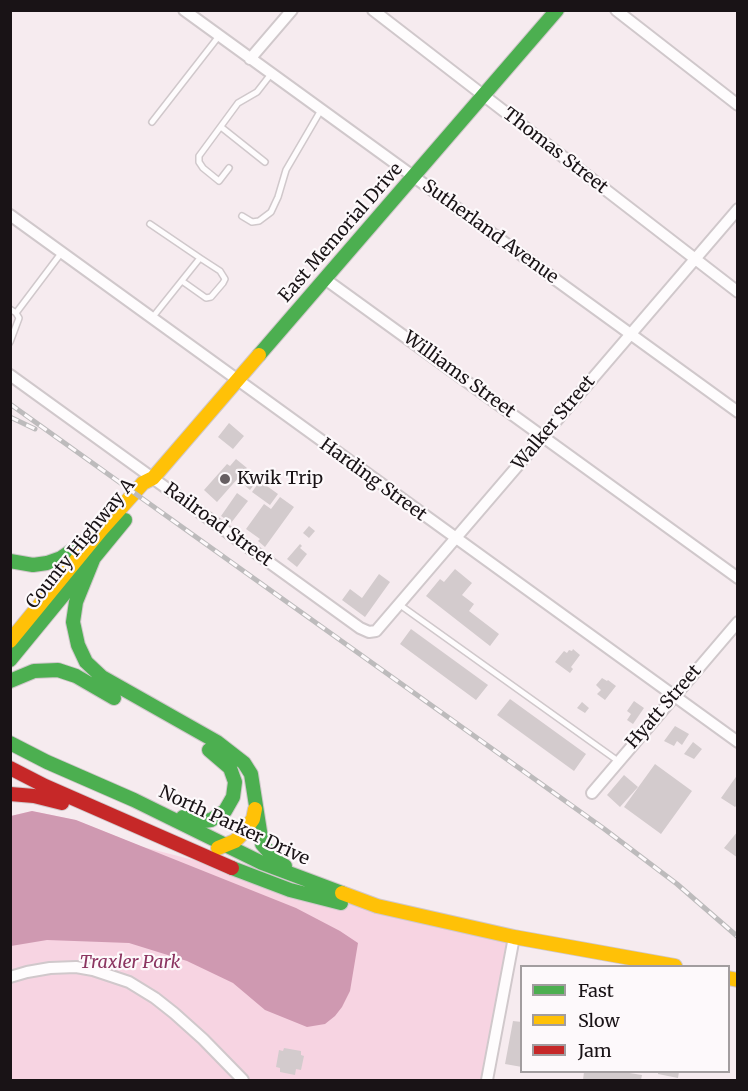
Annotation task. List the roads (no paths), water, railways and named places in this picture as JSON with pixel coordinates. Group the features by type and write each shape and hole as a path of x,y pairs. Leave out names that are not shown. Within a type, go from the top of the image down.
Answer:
{"main road":[{"name":"East Memorial Drive","path":"153,478 557,10"},
{"name":"County Highway A","path":"10,641 101,530 143,483 153,478"},
{"name":"County Highway A","path":"10,660 151,490 153,478"},
{"path":"10,561 33,565 47,563 61,558 101,530"},
{"path":"95,555 76,602 73,622 78,645 86,662 102,677 217,742 244,763 251,774 262,844 279,863 294,869 315,883"},
{"path":"10,681 42,670 58,670 76,676 216,754 230,768 235,782 233,796 225,811 219,816 203,821 191,820 134,800"},
{"name":"North Parker Drive","path":"10,743 47,762 134,800 262,863 377,906 514,937 669,965"},
{"name":"North Parker Drive","path":"10,768 208,859 290,890 337,902 484,930"},
{"path":"10,794 34,795 108,814"},
{"path":"175,844 206,850 226,845 242,834 253,819 256,805"}],"street":[{"name":"Sutherland Avenue","path":"184,10 738,412"},
{"path":"250,59 292,10"},
{"name":"Thomas Street","path":"372,10 738,292"},
{"path":"616,10 738,105"},
{"name":"Walker Street","path":"369,632 378,629 400,605 738,209"},
{"name":"Harding Street","path":"10,215 738,742"},
{"name":"Williams Street","path":"325,279 738,578"},
{"name":"Railroad Street","path":"10,375 360,628 369,632"},
{"name":"Hyatt Street","path":"592,793 738,622"},
{"path":"487,1080 514,937"},
{"path":"10,977 50,968 76,967 129,982 174,1013 243,1080"}],"lane":[{"path":"152,122 219,36"},
{"path":"228,168 219,181 199,162 199,156 238,103 257,92 271,74"},
{"path":"242,216 252,222 259,221 271,212 286,170 321,110"},
{"path":"221,127 265,162"},
{"path":"150,224 220,271 225,279 211,297 206,298 182,281"},
{"path":"10,342 19,318 12,311 62,252"},
{"path":"152,318 200,258"},
{"path":"400,605 618,761"}],"railway":[{"path":"10,404 603,828 677,884 738,937"},
{"path":"10,417 35,429"}],"place":[{"name":"Kwik Trip","path":"225,479"}],"park label":[{"name":"Traxler Park","path":"130,963"}]}
